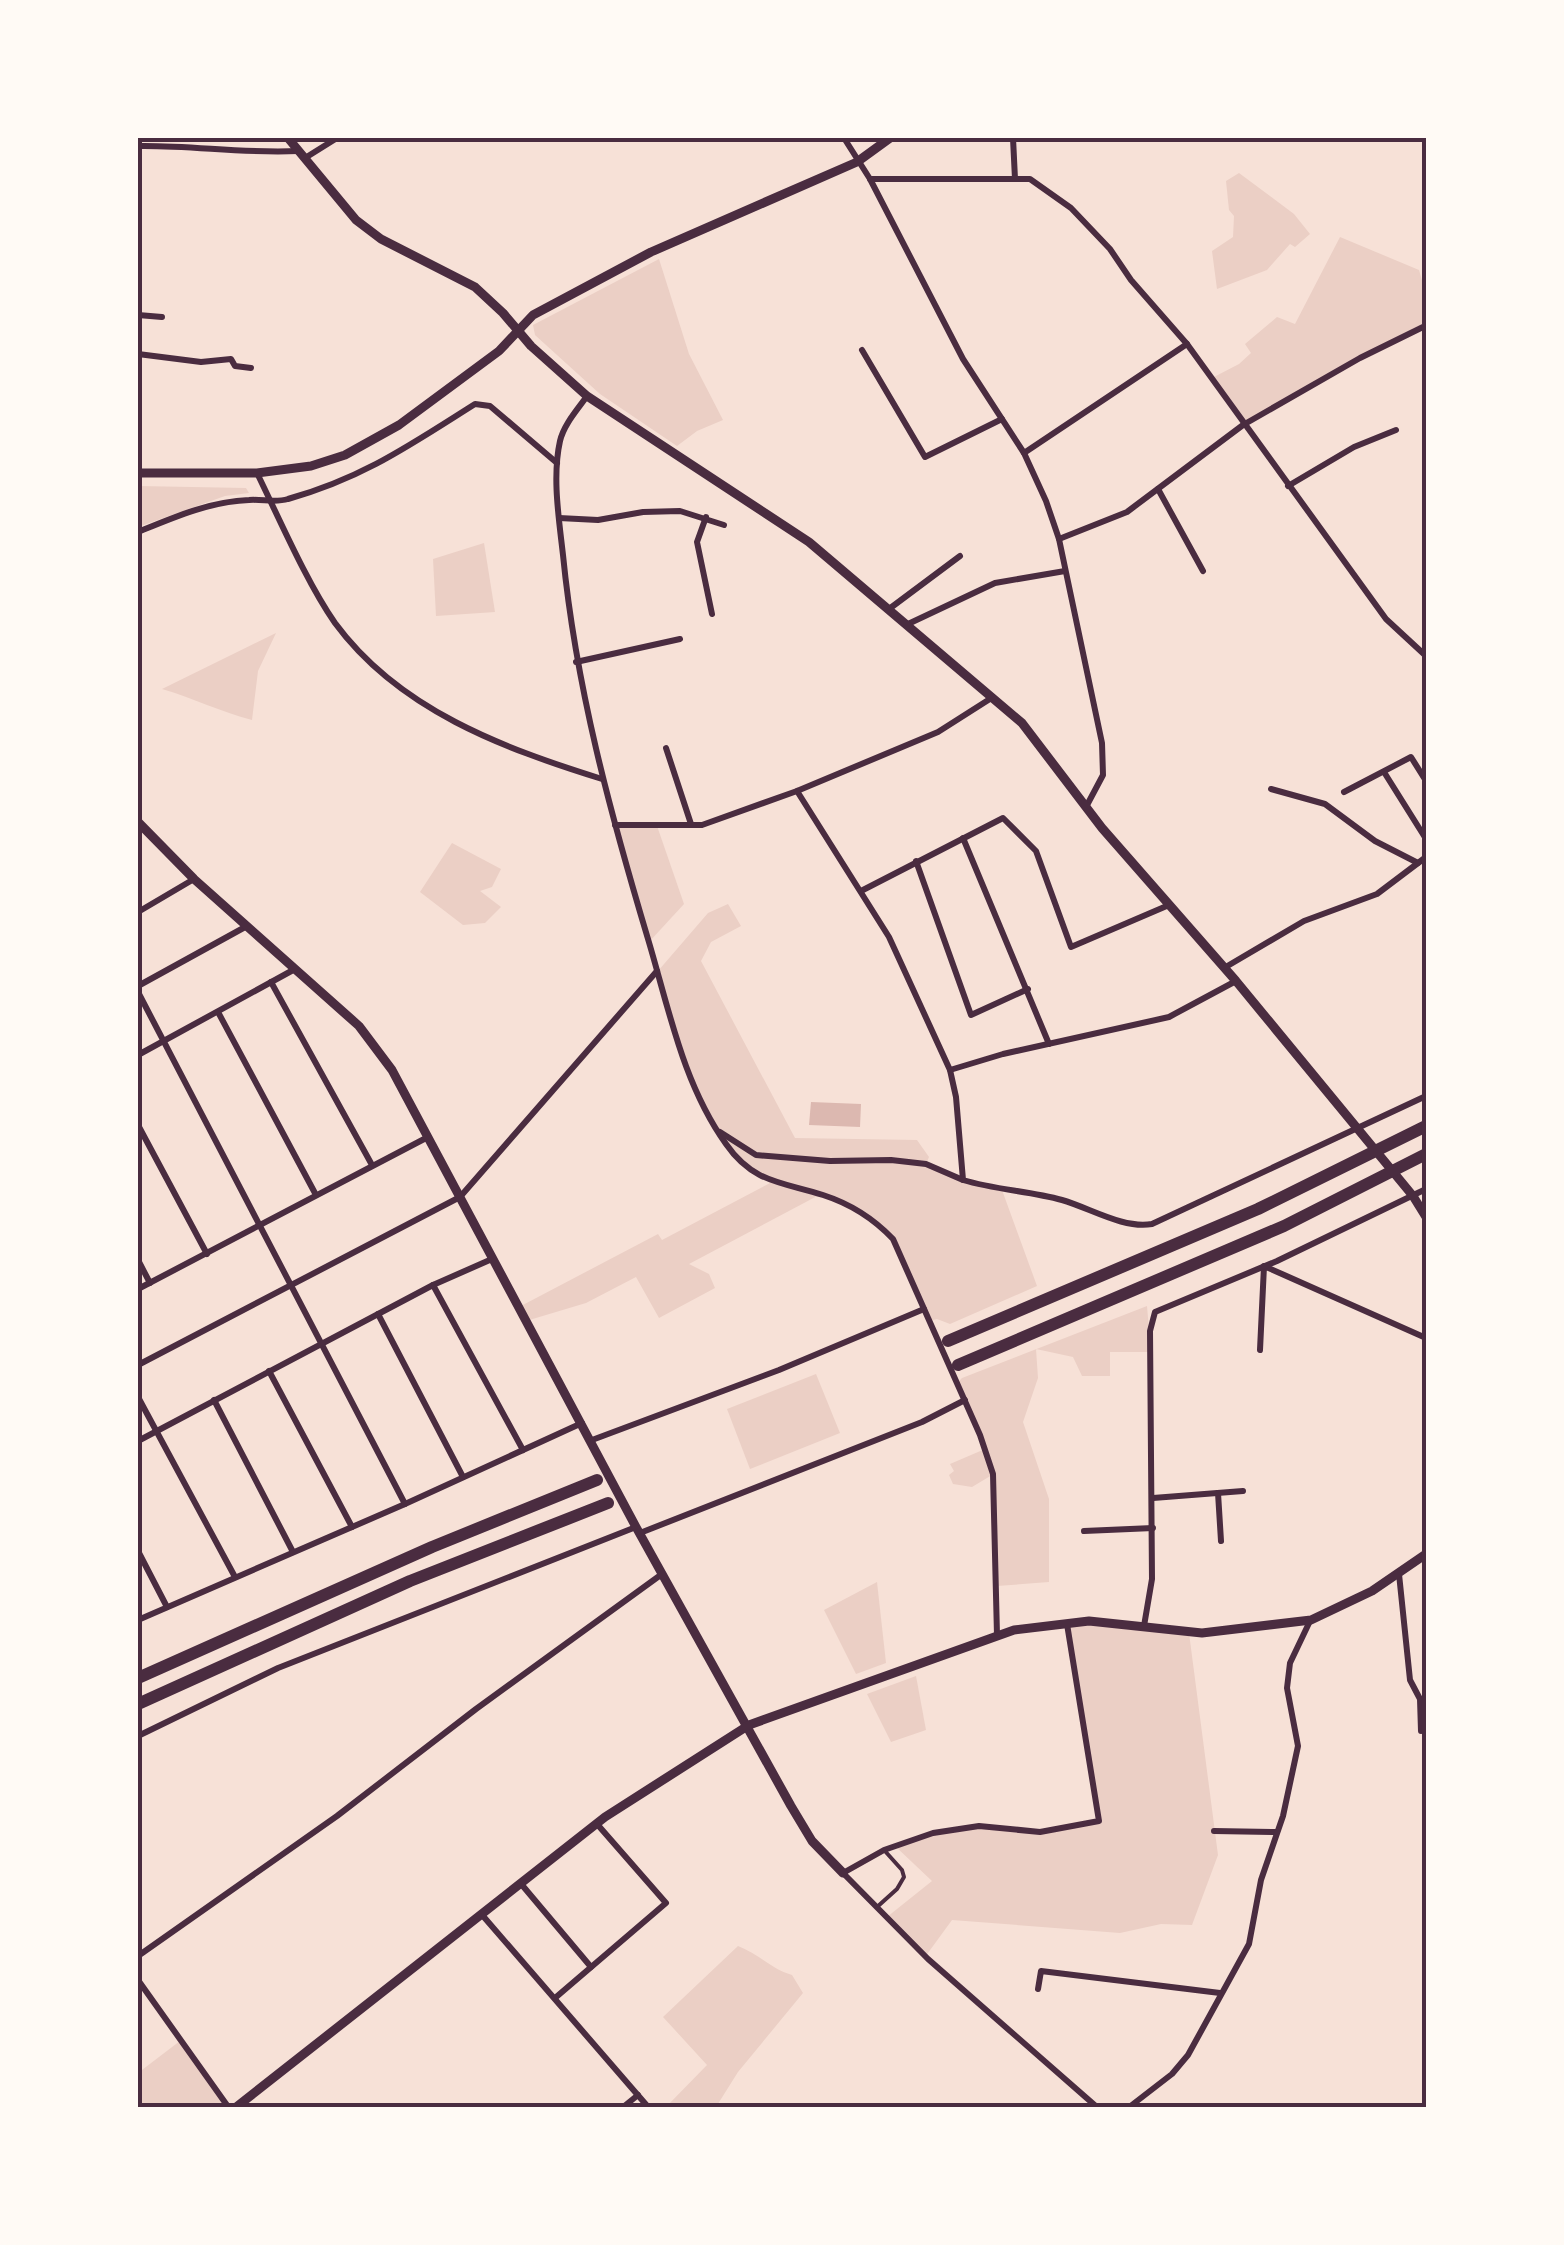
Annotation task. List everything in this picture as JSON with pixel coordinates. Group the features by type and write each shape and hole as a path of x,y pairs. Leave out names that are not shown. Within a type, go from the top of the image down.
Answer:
{"highway":[{"path":"948,1341 1258,1210 1426,1126"},
{"path":"958,1365 1284,1226 1422,1157"},
{"path":"138,1678 432,1546 597,1480"},
{"path":"138,1704 410,1581 608,1503"}],"street":[{"path":"288,138 356,220 382,238 460,277 588,396 810,542 994,697 1044,748 1086,807 1236,981 1413,1196 1426,1217"},
{"path":"138,146 302,154 336,138"},
{"path":"844,138 963,359 1024,453 1058,540 1102,743 1103,776 1086,807"},
{"path":"138,473 257,474 311,466 370,443 499,351 533,315 607,274 857,162 890,138"},
{"path":"1012,138 1015,180"},
{"path":"870,180 1030,179 1080,216 1187,344 1386,619 1423,646 1426,656"},
{"path":"138,315 162,317"},
{"path":"1058,540 1127,512 1243,424 1342,368 1425,329"},
{"path":"1024,453 1187,344"},
{"path":"862,350 925,457 1002,418"},
{"path":"138,354 200,362 231,359 235,366 251,368"},
{"path":"588,396 563,432 558,464 559,518 576,662 603,780 672,1027 693,1086 735,1156 770,1182 821,1194 876,1221 893,1239 958,1383 993,1474 998,1635"},
{"path":"138,532 224,503 270,501 338,484 368,470 474,404 490,406 558,464"},
{"path":"1288,486 1354,448 1396,430"},
{"path":"257,474 337,624 389,678 443,716 497,744 603,780"},
{"path":"1158,489 1204,571"},
{"path":"559,518 598,520 643,512 680,511 724,525"},
{"path":"706,517 697,542 712,614"},
{"path":"890,609 960,556"},
{"path":"908,624 996,583 1065,571"},
{"path":"576,662 680,640"},
{"path":"615,824 702,825 797,791 938,732 994,697"},
{"path":"666,748 691,824"},
{"path":"1344,792 1411,757 1426,782"},
{"path":"1384,772 1426,839"},
{"path":"1271,789 1325,804 1375,841 1418,863"},
{"path":"797,791 889,937 950,1070 963,1180"},
{"path":"861,891 1003,818 1036,851 1071,946 1169,905"},
{"path":"138,822 194,879 359,1026 392,1070 635,1525 806,1831 928,1959 1098,2108"},
{"path":"962,838 1049,1044"},
{"path":"1224,968 1304,921 1376,894 1426,857"},
{"path":"916,860 971,1015 1028,989"},
{"path":"138,912 194,879"},
{"path":"247,926 138,989 406,1504"},
{"path":"138,1056 296,968"},
{"path":"138,1365 460,1197 658,971"},
{"path":"950,1070 1003,1054 1169,1017 1236,981"},
{"path":"271,982 372,1165"},
{"path":"218,1012 316,1195"},
{"path":"717,1130 756,1155 926,1164 963,1180 1061,1200 1143,1226 1426,1096"},
{"path":"138,1125 207,1254"},
{"path":"138,1288 428,1137"},
{"path":"1144,1626 1152,1580 1150,1332 1155,1312 1264,1266 1426,1189"},
{"path":"138,1441 434,1285 492,1259"},
{"path":"138,1260 150,1282"},
{"path":"1264,1266 1426,1338"},
{"path":"1260,1350 1264,1266"},
{"path":"434,1285 523,1450"},
{"path":"592,1440 754,1380 924,1310"},
{"path":"378,1314 464,1477"},
{"path":"269,1371 352,1527"},
{"path":"138,1397 234,1577"},
{"path":"214,1400 293,1552"},
{"path":"138,1736 278,1668 635,1525 912,1426 965,1400"},
{"path":"138,1620 582,1423"},
{"path":"1153,1498 1243,1491"},
{"path":"1218,1493 1221,1540"},
{"path":"1084,1531 1152,1528"},
{"path":"138,1551 166,1607"},
{"path":"138,1980 232,2108 597,1824 749,1726 998,1635 1066,1622 1108,1622 1202,1633 1310,1620 1348,1604 1426,1554"},
{"path":"138,1956 337,1816 476,1709 663,1574"},
{"path":"1400,1574 1410,1680 1420,1699 1421,1731"},
{"path":"1128,2108 1172,2074 1188,2056 1249,1944 1261,1880 1283,1816 1298,1746 1287,1688 1290,1663 1310,1620"},
{"path":"842,1872 884,1850 933,1833 978,1826 1040,1832 1099,1821 1066,1622"},
{"path":"555,1998 666,1904 597,1824"},
{"path":"1214,1832 1276,1832"},
{"path":"522,1885 591,1966"},
{"path":"483,1916 649,2108"},
{"path":"1038,1989 1041,1972 1220,1994"},
{"path":"622,2108 638,2094"}],"lane":[{"path":"877,1906 904,1877 884,1850"}],"shaded area":[{"path":"1239,173 1294,214 1310,234 1295,247 1290,244 1267,270 1217,289 1212,251 1233,237 1234,216 1229,210 1226,181"},
{"path":"1340,237 1419,270 1426,294 1426,326 1360,358 1243,425 1212,378 1251,353 1245,344 1277,317 1295,324"},
{"path":"659,259 689,354 723,420 697,431 677,446 600,394 535,335 533,325"},
{"path":"138,486 246,488 249,493 225,496 138,527"},
{"path":"484,543 495,612 436,616 433,559"},
{"path":"276,633 258,671 252,720 162,689"},
{"path":"656,823 684,904 649,942 615,825"},
{"path":"452,843 501,869 492,887 480,891 501,907 485,923 463,925 420,892"},
{"path":"728,904 741,926 711,942 701,961 795,1138 917,1140 929,1157 926,1164 1002,1190 1037,1286 950,1324 937,1319 929,1321 893,1239 876,1221 821,1194 689,1264 709,1274 715,1288 659,1318 636,1277 586,1303 526,1321 519,1307 658,1234 662,1240 770,1183 735,1156 693,1086 658,971 708,913"},
{"path":"811,1102 861,1104 860,1127 809,1125"},
{"path":"1147,1306 1151,1352 1110,1352 1110,1376 1082,1376 1073,1357 1036,1349"},
{"path":"1036,1349 1038,1378 1023,1422 1049,1499 1049,1582 997,1586 992,1475 972,1487 953,1484 949,1475 954,1471 950,1464 985,1449 957,1383"},
{"path":"816,1374 840,1433 750,1469 727,1409"},
{"path":"877,1582 886,1663 856,1674 824,1610"},
{"path":"1066,1622 1189,1633 1218,1855 1192,1925 1161,1924 1120,1933 952,1920 925,1957 887,1917 932,1881 895,1846 933,1833 979,1826 1040,1832 1099,1821"},
{"path":"916,1676 926,1730 891,1742 867,1694"},
{"path":"738,1946 792,1975 803,1993 738,2072 716,2107 666,2107 707,2065 663,2017"},
{"path":"180,2041 229,2108 138,2108 138,2073"}]}
